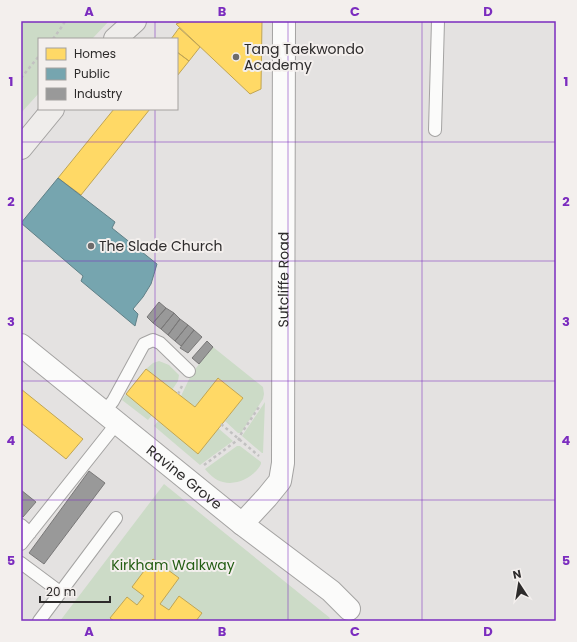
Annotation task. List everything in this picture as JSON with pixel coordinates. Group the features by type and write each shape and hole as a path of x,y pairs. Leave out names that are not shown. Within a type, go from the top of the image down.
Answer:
{"street":[{"path":"116,38 135,21"},
{"name":"Sutcliffe Road","path":"242,524 280,481 283,463 284,21"},
{"path":"21,148 52,110"},
{"name":"Ravine Grove","path":"21,345 242,524 308,573 341,600 348,615"}],"lane":[{"path":"434,130 438,21"},
{"path":"21,544 26,529 110,418 113,401 140,350 147,342 153,340 160,343 189,371"},
{"path":"39,621 116,518"},
{"path":"21,563 60,592"}],"path":[{"path":"53,38 64,25 65,21"},
{"path":"21,78 38,57"},
{"path":"199,469 239,439 261,404"},
{"path":"221,424 262,458"}],"green space":[{"path":"21,21 109,21 93,38 38,38 38,94 21,113"},
{"path":"213,347 263,387 263,399 241,433 238,433 225,421 243,398 219,378 195,407 181,396 192,373"},
{"path":"159,361 169,365 179,375 178,381 172,390 146,369 153,363"},
{"path":"126,394 152,415 148,420 122,400"},
{"path":"265,402 263,453 262,453 242,436"},
{"path":"158,421 198,453 218,428 233,441 200,465 154,426"},
{"path":"237,446 240,446 261,462 261,464 250,476 234,483 223,482 215,479 205,469"},
{"name":"Kirkham Walkway","path":"164,484 330,618 328,621 60,621"}],"building: Homes":[{"name":"Tang Taekwondo Academy","path":"184,21 262,21 261,89 250,94 176,24"},
{"path":"179,28 200,47 189,61 178,53 178,38 172,38"},
{"path":"178,53 189,61 178,75"},
{"path":"113,110 149,110 81,195 58,178"},
{"path":"146,369 195,407 218,378 243,398 198,454 126,394"},
{"path":"21,389 83,439 66,459 21,423"},
{"path":"153,559 179,578 160,604 169,610 179,596 202,613 196,621 114,621 110,618 127,597 137,605 144,596 132,587"}],"building: Public":[{"name":"The Slade Church","path":"58,178 115,222 112,228 157,264 151,284 133,309 138,314 135,326 81,281 83,276 21,223"}],"building: Industry":[{"path":"159,302 166,308 153,323 147,317"},
{"path":"166,308 174,313 161,329 153,323"},
{"path":"174,313 180,319 168,335 161,329"},
{"path":"180,319 188,325 175,341 168,335"},
{"path":"188,325 194,330 181,346 175,341"},
{"path":"194,330 202,337 188,353 180,348"},
{"path":"207,341 213,347 199,364 192,358"},
{"path":"89,471 105,483 44,564 29,553"},
{"path":"21,490 36,502 23,517 21,516"}],"place":[{"name":"Tang Taekwondo Academy","path":"236,57"},
{"name":"The Slade Church","path":"91,246"}]}
